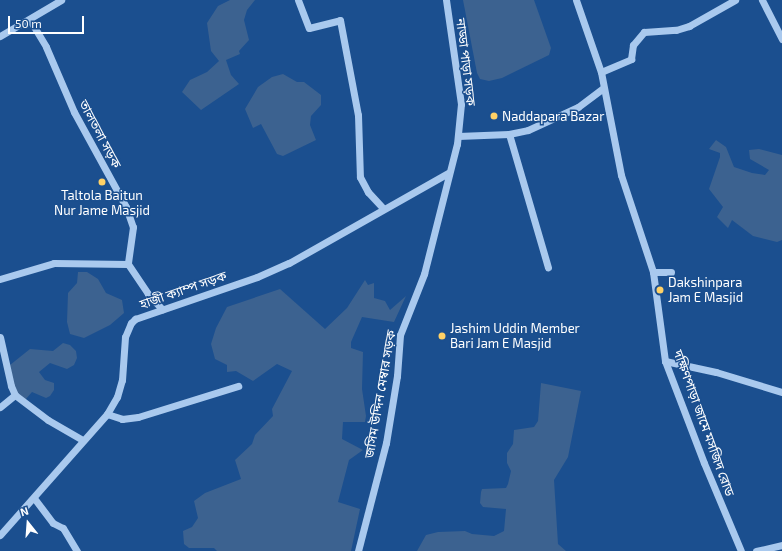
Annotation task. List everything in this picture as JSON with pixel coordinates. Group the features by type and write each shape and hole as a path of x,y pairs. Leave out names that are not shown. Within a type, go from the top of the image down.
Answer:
{"street":[{"path":"0,36 13,26 30,20 61,0"},
{"path":"298,0 309,28 340,20 358,115 360,177 368,192 383,208"},
{"name":"নাড্ডা পাড়া সড়ক","path":"446,0 461,104 458,136 448,173"},
{"name":"দক্ষিণপাড়া জামে মসজিদ রোড","path":"576,0 601,72 621,174 653,272 666,361 704,463 741,551"},
{"path":"601,72 631,59 633,46 644,32 676,30 690,26 735,0"},
{"path":"762,0 782,39"},
{"name":"তালতলা সড়ক","path":"30,20 46,48 74,112 126,206 132,227 128,264"},
{"path":"458,136 509,134 528,130 578,107 603,88"},
{"path":"509,134 548,267"},
{"name":"হাজী ক্যাম্প সড়ক","path":"0,535 34,498 82,440 107,414 116,397 122,380 127,329 135,319 264,274 448,173"},
{"name":"জসিম উদ্দিন মেম্বার সড়ক","path":"358,551 386,443 397,376 400,335 424,274 448,173"},
{"path":"0,279 54,263 128,264 148,294 162,309"},
{"path":"653,272 671,272"},
{"path":"0,337 11,386 15,395 48,420 82,440"},
{"path":"666,361 716,372 782,392"},
{"path":"107,414 122,419 138,417 238,386"},
{"path":"0,407 15,395"},
{"path":"34,498 53,523 63,528 77,551"},
{"path":"756,551 782,546"}],"water":[{"path":"230,0 255,0 247,10 244,20 249,40 239,51 240,54 226,60 231,75 239,84 201,110 182,92 190,80 207,72 219,61 211,51 207,23 218,6"},
{"path":"463,0 534,0 551,48 549,55 502,78 489,81 480,79 477,73"},
{"path":"283,74 297,82 304,82 321,95 321,105 311,116 310,125 316,140 283,156 277,154 261,124 253,128 245,109 258,87 272,77"},
{"path":"716,140 726,147 734,167 752,173 765,175 769,170 750,159 749,150 759,149 782,155 782,240 777,242 753,236 732,220 728,228 717,217 723,207 709,189 720,157 720,153 709,149"},
{"path":"78,272 87,272 98,279 106,293 122,300 124,313 110,325 84,338 70,334 67,322 68,293 77,283"},
{"path":"365,280 368,285 374,283 374,298 385,301 390,310 406,296 394,322 362,317 351,342 351,348 363,352 362,389 366,416 365,422 343,422 342,439 363,450 349,460 338,502 360,509 351,551 217,551 214,548 189,548 184,544 183,531 192,527 198,518 194,501 205,493 241,479 235,460 252,444 255,435 273,416 272,409 292,371 277,364 253,381 236,371 227,372 227,365 215,359 211,344 216,328 227,307 280,289 325,329 347,308"},
{"path":"63,343 70,345 76,351 77,358 74,365 67,369 50,363 39,372 45,380 54,383 54,390 50,396 46,398 32,392 25,400 16,394 10,365 30,349 53,351"},
{"path":"541,383 581,391 568,457 554,480 558,544 566,551 417,551 426,535 438,532 465,531 472,534 494,536 504,531 506,509 483,507 480,503 481,492 482,489 506,488 511,471 507,463 507,453 513,444 514,430 534,427 538,421"}],"place":[{"name":"Naddapara Bazar","path":"494,116"},
{"name":"Taltola Baitun Nur Jame Masjid","path":"102,182"},
{"name":"Dakshinpara Jam E Masjid","path":"660,290"},
{"name":"Jashim Uddin Member Bari Jam E Masjid","path":"442,336"}]}
